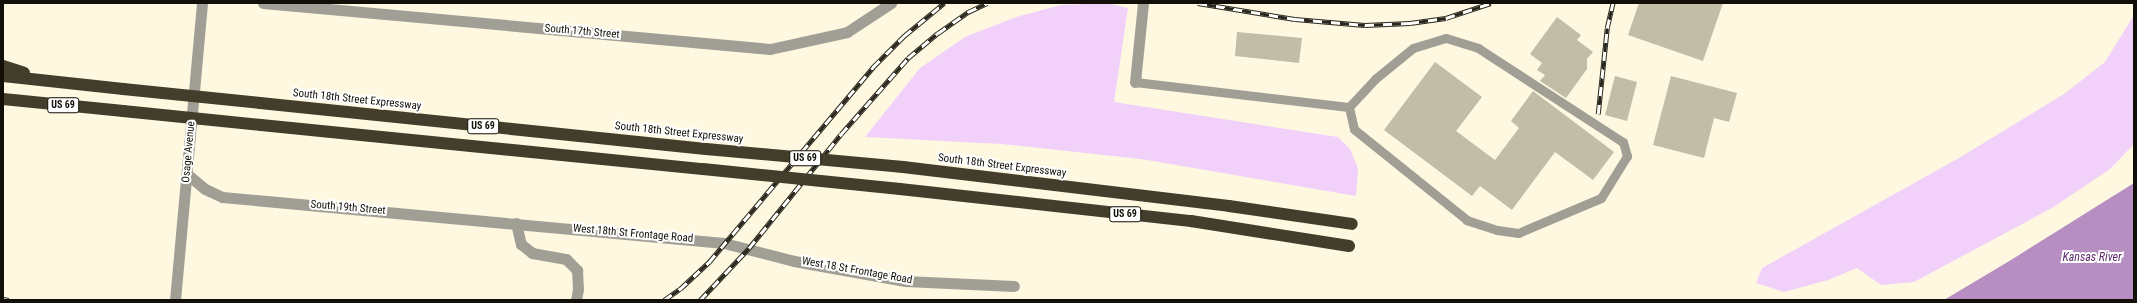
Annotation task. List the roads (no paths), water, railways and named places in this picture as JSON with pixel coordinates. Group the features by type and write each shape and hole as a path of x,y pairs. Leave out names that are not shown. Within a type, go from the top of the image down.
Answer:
{"highway":[{"path":"3,66 42,80"},
{"name":"South 18th Street Expressway","path":"3,76 706,149 903,167 1229,206 1352,224"},
{"name":"US 69","path":"6,100 900,189 1191,221 1349,246"}],"street":[{"name":"Osage Avenue","path":"175,300 202,3"},
{"name":"South 17th Street","path":"263,3 770,49 847,32 891,3"},
{"path":"1135,82 1143,3"},
{"name":"South 19th Street","path":"187,174 205,189 222,197 516,223"},
{"path":"516,223 521,244 532,253 566,259 577,270 578,289 576,300"},
{"name":"West 18th St Frontage Road","path":"516,223 724,243 749,248"},
{"name":"West 18 St Frontage Road","path":"749,248 794,260 905,281 1014,286"}],"lane":[{"path":"1446,38 1478,48 1623,142 1627,156 1601,198 1518,233 1497,230 1467,220 1354,129 1349,107 1375,80 1413,48 1446,38"},
{"path":"1135,82 1349,107"}],"water":[{"name":"Kansas River","path":"2134,183 2134,300 1944,300 2011,260"}],"railway":[{"path":"664,300 680,289 709,262 873,67 904,36 944,3"},
{"path":"700,300 749,248 841,134 908,58 938,33 968,12 987,3"},
{"path":"1198,3 1295,19 1365,25 1410,23 1446,18 1491,3"},
{"path":"1598,114 1607,28 1613,3"},
{"path":"3,299 9,300"}]}
